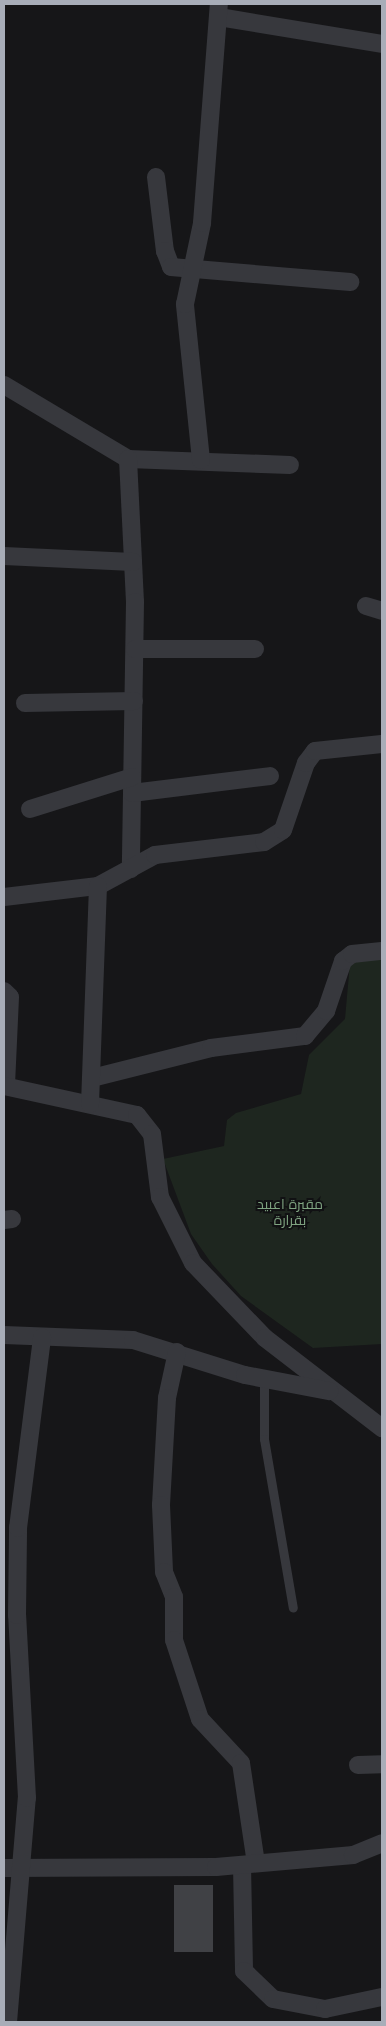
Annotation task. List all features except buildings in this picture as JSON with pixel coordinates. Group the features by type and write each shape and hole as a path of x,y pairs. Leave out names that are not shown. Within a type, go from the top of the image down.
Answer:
{"street":[{"path":"201,460 184,323 207,178 219,10 382,44"},
{"path":"156,177 168,264 192,270 350,282"},
{"path":"4,385 128,459 201,460 290,465"},
{"path":"128,459 135,649 131,869"},
{"path":"4,556 133,562"},
{"path":"135,649 255,649"},
{"path":"26,703 134,701"},
{"path":"4,898 98,886 155,855 244,847 272,839 285,825 309,756 328,748 382,744"},
{"path":"30,809 132,785 270,776"},
{"path":"90,1104 98,886"},
{"path":"92,1078 211,1048 305,1036 326,1011 343,961 352,954 382,951"},
{"path":"4,991 10,998 5,1086 90,1104 127,1109 147,1124 160,1197 193,1263 241,1315 330,1391 382,1428"},
{"path":"4,1335 42,1338 133,1340 264,1378 330,1391"},
{"path":"8,2022 25,1867 27,1798 11,1530 42,1338"},
{"path":"178,1352 167,1398 161,1505 164,1572 174,1598 174,1640 200,1719 242,1764 249,1864 244,1971 273,1999 325,2009 382,1997"},
{"path":"358,1765 382,1764"},
{"path":"4,1868 249,1864 353,1855 382,1843"}],"lane":[{"path":"264,1378 264,1439 293,1608"}],"green space":[{"name":"مقبرة اعبيد بقرارة","path":"382,958 382,1344 313,1348 241,1296 212,1264 191,1234 163,1159 224,1146 227,1120 236,1113 301,1094 309,1055 345,1019 350,963"}]}
